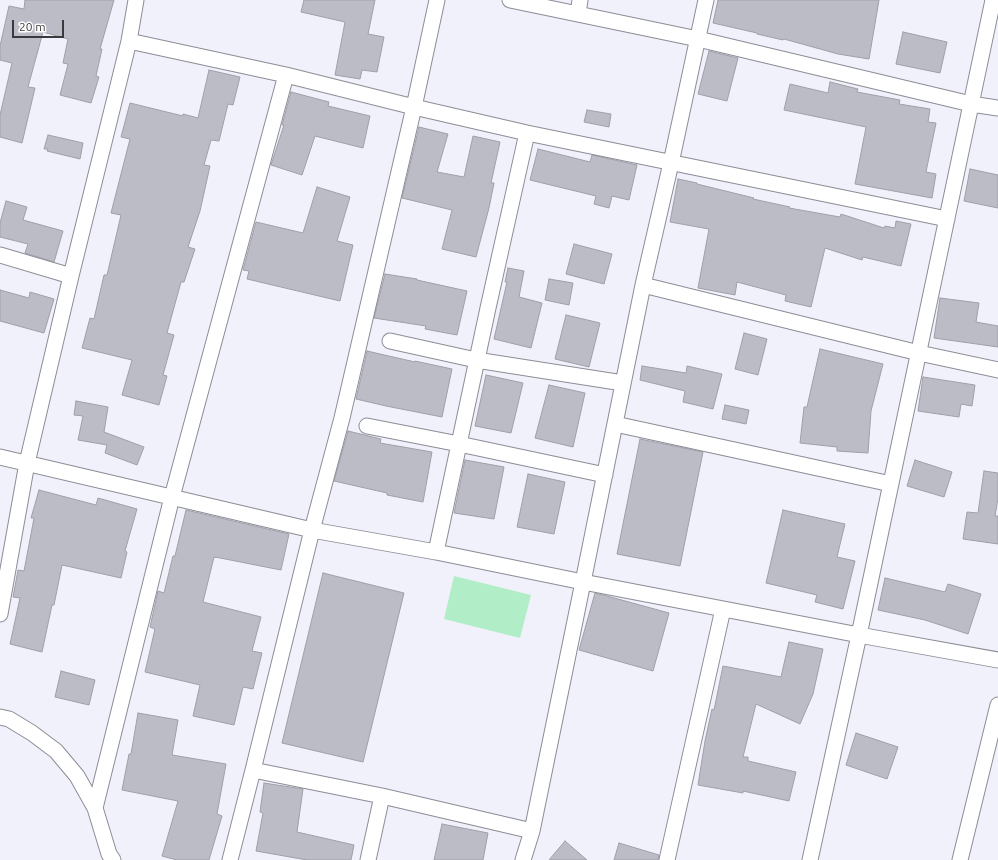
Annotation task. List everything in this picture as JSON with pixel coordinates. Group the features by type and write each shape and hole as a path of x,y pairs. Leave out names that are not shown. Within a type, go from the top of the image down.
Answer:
{"street":[{"path":"0,614 27,463 129,41 136,0"},
{"path":"230,860 312,530 342,418 414,107 437,0"},
{"path":"510,0 579,7 698,39 971,104 998,108"},
{"path":"523,860 532,831 643,285 672,163 706,0"},
{"path":"810,860 993,0"},
{"path":"129,41 286,75 527,133 947,219"},
{"path":"95,808 172,497 286,75"},
{"path":"436,552 476,360 527,133"},
{"path":"0,255 71,276"},
{"path":"643,285 919,353 998,370"},
{"path":"390,341 476,360 623,383"},
{"path":"615,424 891,484"},
{"path":"367,426 604,475"},
{"path":"0,457 312,530 436,552 723,609 998,660"},
{"path":"667,860 723,609"},
{"path":"960,860 998,705"},
{"path":"0,717 9,719 32,733 56,752 77,776 95,808 109,854 113,860"},
{"path":"253,770 382,796 532,831"},
{"path":"368,860 382,796"}],"green space":[{"path":"454,576 531,595 520,638 444,619"}],"building":[{"path":"25,0 114,0 100,49 102,49 96,76 99,77 91,103 60,95 68,64 63,63 68,39 43,32 28,87 35,88 22,143 0,137 0,115 12,63 0,60 0,46 9,6 24,9"},
{"path":"304,0 375,0 368,34 384,37 377,72 362,70 360,79 335,75 345,22 301,12"},
{"path":"718,0 879,0 869,59 838,54 784,39 713,23"},
{"path":"903,32 947,42 940,73 896,64"},
{"path":"709,51 738,58 727,101 698,94"},
{"path":"209,70 240,77 233,105 228,104 219,141 211,140 204,165 210,166 200,211 188,247 195,249 184,282 181,282 167,333 174,335 163,375 167,376 159,405 122,395 132,360 82,348 90,318 94,319 104,275 107,275 121,215 111,213 130,139 121,137 130,103 183,116 183,114 198,118"},
{"path":"830,82 858,89 857,92 900,100 899,104 930,109 928,122 936,123 926,172 936,174 932,198 855,184 866,127 784,110 790,84 828,93"},
{"path":"291,92 329,102 328,106 370,116 363,148 315,136 302,175 271,165 284,125 282,125"},
{"path":"587,110 611,114 609,127 584,122"},
{"path":"419,127 448,134 437,172 464,177 473,136 500,142 491,183 494,183 489,208 476,257 442,249 452,210 402,198"},
{"path":"48,135 83,143 80,159 44,149"},
{"path":"538,149 590,162 592,155 637,165 629,200 612,196 609,208 594,204 596,196 530,180"},
{"path":"970,169 998,175 998,208 964,201"},
{"path":"678,179 754,198 753,199 790,207 789,208 840,217 841,214 884,228 885,226 895,228 896,221 911,224 901,266 863,257 862,260 825,248 811,307 785,301 786,295 737,282 735,295 698,288 709,229 670,222"},
{"path":"317,187 350,197 337,241 353,245 340,301 247,279 249,271 243,270 256,222 303,233"},
{"path":"6,201 27,207 23,220 63,231 54,262 25,253 28,244 0,237 0,223"},
{"path":"574,244 612,254 604,284 566,274"},
{"path":"508,268 524,271 519,297 542,303 531,348 494,339 507,282 505,282"},
{"path":"385,274 417,279 467,291 457,335 425,329 426,326 374,318"},
{"path":"549,279 573,283 569,305 545,300"},
{"path":"0,290 29,298 30,292 54,299 44,333 0,321"},
{"path":"940,298 979,303 976,322 998,326 998,347 934,338"},
{"path":"566,315 600,323 589,367 555,359"},
{"path":"744,333 767,339 758,375 735,369"},
{"path":"820,349 883,364 871,411 868,453 837,451 837,447 800,443 804,407 807,407"},
{"path":"367,351 452,369 442,417 356,399"},
{"path":"642,366 686,373 687,366 722,374 713,409 683,402 685,391 640,380"},
{"path":"486,375 523,383 511,433 475,426"},
{"path":"923,377 975,385 972,406 961,404 959,417 918,411"},
{"path":"549,385 585,393 573,447 535,438"},
{"path":"76,401 108,407 104,432 144,447 137,465 105,453 107,445 78,440 83,416 74,415"},
{"path":"725,405 749,410 746,424 722,419"},
{"path":"348,431 381,439 380,443 432,452 423,502 387,495 387,493 334,481"},
{"path":"640,439 703,452 680,566 617,554"},
{"path":"465,460 504,467 494,519 454,513"},
{"path":"915,460 952,472 944,497 907,486"},
{"path":"984,471 998,473 998,498 995,516 998,516 998,544 963,539 967,512 978,513"},
{"path":"528,474 565,482 554,534 517,527"},
{"path":"39,490 96,505 98,498 137,509 125,551 127,552 121,578 62,565 42,652 10,644 20,598 13,597 18,570 24,571 34,518 31,518"},
{"path":"186,510 289,534 281,570 214,557 203,602 261,617 252,651 262,653 253,689 243,687 234,725 193,716 200,685 145,672 155,629 150,627 158,591 164,593"},
{"path":"783,510 845,524 837,557 855,561 843,609 815,602 817,595 766,583"},
{"path":"323,573 404,593 363,762 282,743"},
{"path":"885,578 945,592 948,584 981,594 968,634 925,620 878,610"},
{"path":"595,593 669,613 653,671 579,650"},
{"path":"789,642 823,649 813,694 800,724 756,704 743,757 748,757 748,761 796,772 789,801 743,791 743,793 698,785 705,741 712,709 714,710 723,666 781,677"},
{"path":"61,671 95,680 89,705 55,697"},
{"path":"138,713 178,720 172,755 226,764 217,814 222,816 209,860 177,860 162,856 178,801 122,790 129,754 131,754"},
{"path":"856,733 898,747 887,779 846,765"},
{"path":"264,783 303,789 297,832 354,845 351,860 307,860 256,851 263,813 260,812"},
{"path":"442,824 488,833 483,860 434,860"},
{"path":"565,841 587,860 549,860"},
{"path":"619,843 659,855 658,860 614,860"}]}
